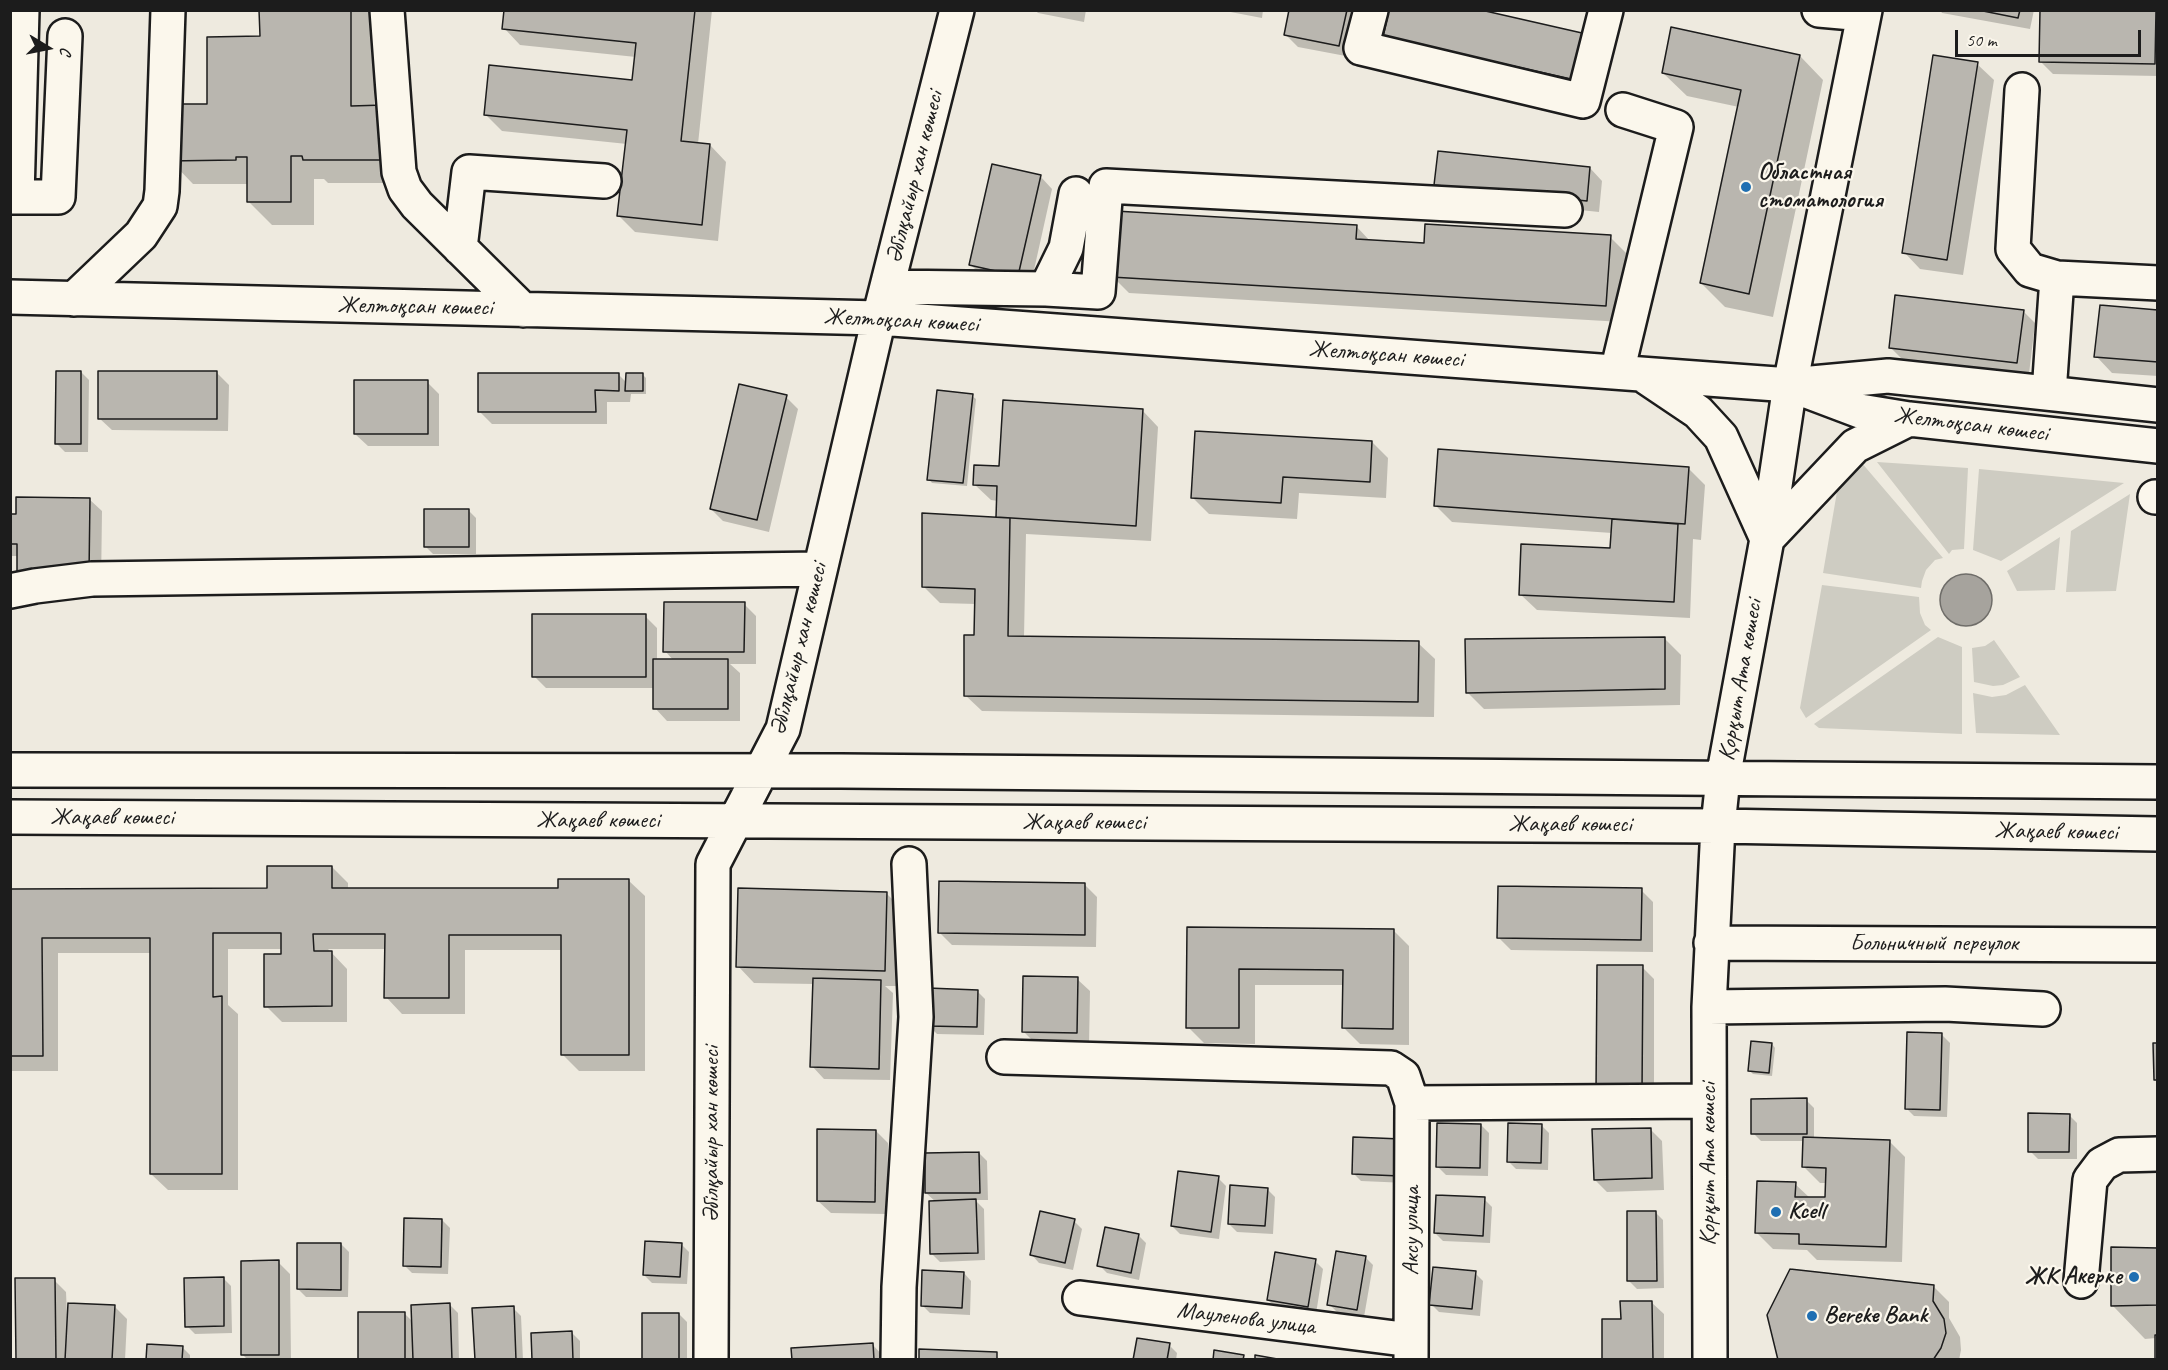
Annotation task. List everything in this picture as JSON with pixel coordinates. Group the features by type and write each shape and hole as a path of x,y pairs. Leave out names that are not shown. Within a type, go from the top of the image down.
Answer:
{"street":[{"path":"22,10 14,197 58,197 64,36"},
{"path":"74,300 141,235 160,206 168,10"},
{"path":"387,10 399,172 405,189 417,204 523,310"},
{"name":"Әбілқайыр хан көшесі","path":"711,1359 713,864 783,729 879,318 957,10"},
{"path":"1371,10 1361,48 1583,101 1606,10"},
{"path":"1819,10 1865,12"},
{"name":"Қорқыт Ата көшесі","path":"1710,1359 1709,1007 1718,826 1723,778 1767,539 1790,385 1865,12"},
{"path":"2022,90 2013,249 2030,270 2057,278 2157,283"},
{"path":"1623,110 1676,128 1629,373 1698,412 1721,437 1767,539 1855,446 1910,419"},
{"path":"460,248 469,172 604,181"},
{"path":"887,286 1098,292 1106,186 1565,210"},
{"path":"1046,289 1066,248 1076,194"},
{"path":"2049,393 2057,278"},
{"name":"Желтоқсан көшесі","path":"10,297 879,318 1790,385 1888,376 2157,405"},
{"name":"Желтоқсан көшесі","path":"1790,385 1860,411 1910,419 2157,446"},
{"path":"10,591 92,579 820,569"},
{"name":"Жақаев көшесі","path":"10,770 853,771 2157,782"},
{"name":"Жақаев көшесі","path":"10,817 1718,826 2157,834"},
{"path":"898,1359 899,1287 916,1017 909,864"},
{"name":"Больничный переулок","path":"1711,943 2157,945"},
{"path":"1709,1007 1945,1004 2043,1010"},
{"path":"1004,1057 1391,1068 1403,1076 1412,1103 1709,1101"},
{"name":"Аксу улица","path":"1411,1350 1412,1103"},
{"path":"2081,1281 2090,1180 2102,1164 2119,1155 2157,1155"},
{"name":"Мауленова улица","path":"1080,1298 1411,1350"}],"shaded area":[{"path":"1861,462 1943,558 1935,560 1926,570 1921,588 1823,573 1838,486"},
{"path":"1877,462 1968,468 1964,549 1952,550 1949,554"},
{"path":"1979,469 2124,483 2001,561 1973,550"},
{"path":"2130,494 2116,591 2066,592 2071,531"},
{"path":"2060,537 2055,590 2017,591 2007,571"},
{"path":"1961,574 1971,574 1985,581 1992,600 1985,619 1971,626 1961,626 1951,622 1944,615 1940,605 1940,595 1944,585 1951,578"},
{"path":"1822,585 1919,597 1920,613 1925,625 1931,630 1806,718 1800,708"},
{"path":"1938,637 1962,647 1962,734 1819,728 1814,724"},
{"path":"1994,640 2020,677 2003,685 1993,686 1974,682 1972,648 1985,646"},
{"path":"2025,685 2060,735 1976,733 1973,693 1992,697 2006,695"}],"building":[{"path":"259,10 351,10 351,106 384,105 384,160 303,160 302,156 291,156 291,202 247,202 247,157 236,157 236,160 168,161 168,104 207,104 207,37 260,36"},
{"path":"504,10 695,10 681,141 710,144 702,225 617,216 627,130 484,115 489,65 632,80 636,43 502,29"},
{"path":"1289,10 1347,10 1339,46 1284,35"},
{"path":"1389,10 1481,10 1582,33 1571,79 1383,37"},
{"path":"1978,10 2020,10 2018,18"},
{"path":"2040,10 2156,10 2155,64 2039,62"},
{"name":"Областная стоматология","path":"1671,27 1800,55 1749,294 1700,283 1741,90 1662,73"},
{"path":"1933,55 1978,62 1947,260 1902,253"},
{"path":"1438,151 1590,167 1587,201 1434,185"},
{"path":"992,164 1041,175 1018,276 969,265"},
{"path":"1115,211 1357,225 1356,239 1424,243 1425,224 1611,235 1606,306 1111,277"},
{"path":"1895,295 2024,310 2017,363 1889,348"},
{"path":"2100,305 2158,310 2158,362 2094,357"},
{"path":"56,371 81,371 81,444 55,444"},
{"path":"98,371 217,371 217,419 98,419"},
{"path":"478,373 619,373 619,391 595,390 596,412 478,412"},
{"path":"626,373 643,373 643,391 625,391"},
{"path":"354,380 428,380 428,434 354,434"},
{"path":"739,384 787,395 757,520 710,509"},
{"path":"937,390 973,394 963,483 927,480"},
{"path":"1003,400 1143,409 1136,526 996,517 997,486 973,485 974,465 999,466"},
{"path":"1195,431 1372,441 1370,482 1283,477 1281,503 1191,498"},
{"path":"1438,449 1689,467 1685,524 1434,506"},
{"path":"16,497 90,498 89,574 17,573 17,544 10,544 10,514 16,514"},
{"path":"424,509 469,509 469,547 424,547"},
{"path":"922,513 1010,518 1008,636 1419,641 1418,702 964,696 964,635 974,635 975,589 922,587"},
{"path":"1612,519 1678,524 1674,602 1519,595 1521,544 1610,548"},
{"path":"664,602 745,602 744,652 663,652"},
{"path":"532,614 646,614 646,677 532,677"},
{"path":"1665,637 1665,689 1466,693 1465,639"},
{"path":"653,659 728,659 728,709 653,709"},
{"path":"267,866 332,866 332,888 558,888 558,879 629,879 629,1055 561,1055 561,935 449,935 449,998 384,998 385,934 313,934 314,951 332,951 332,1006 264,1007 264,954 281,954 281,933 213,933 213,997 222,996 222,1174 150,1174 150,938 42,938 43,1056 10,1056 10,889 267,888"},
{"path":"939,881 1085,883 1085,935 938,933"},
{"path":"1498,886 1642,888 1641,940 1497,938"},
{"path":"738,888 887,892 885,971 736,967"},
{"path":"1187,927 1394,929 1393,1029 1342,1028 1343,970 1239,969 1239,1028 1186,1028"},
{"path":"1597,965 1643,965 1642,1091 1596,1091"},
{"path":"1023,976 1078,977 1077,1033 1022,1032"},
{"path":"813,978 881,980 879,1069 810,1067"},
{"path":"928,988 978,990 977,1027 927,1026"},
{"path":"1907,1032 1942,1033 1940,1110 1905,1109"},
{"path":"1751,1041 1772,1043 1769,1073 1748,1071"},
{"path":"2153,1043 2158,1043 2158,1080 2154,1080"},
{"path":"1807,1098 1807,1134 1751,1134 1751,1099"},
{"path":"2028,1113 2070,1114 2069,1152 2028,1152"},
{"path":"1437,1123 1481,1124 1480,1168 1436,1167"},
{"path":"1508,1123 1542,1124 1541,1163 1507,1162"},
{"path":"1651,1128 1652,1178 1594,1180 1592,1129"},
{"path":"817,1129 876,1130 875,1202 817,1201"},
{"path":"1353,1137 1401,1139 1400,1176 1352,1174"},
{"path":"1803,1137 1890,1140 1886,1247 1799,1244 1799,1234 1755,1233 1757,1181 1796,1182 1795,1197 1825,1197 1826,1168 1802,1167"},
{"path":"979,1152 980,1193 925,1193 925,1153"},
{"path":"1178,1171 1219,1176 1211,1232 1171,1226"},
{"path":"1230,1185 1268,1188 1265,1226 1228,1224"},
{"path":"1436,1195 1485,1197 1483,1236 1434,1233"},
{"path":"976,1199 978,1253 930,1254 929,1201"},
{"path":"1040,1211 1075,1219 1065,1263 1030,1255"},
{"path":"1627,1211 1656,1211 1657,1281 1627,1281"},
{"path":"404,1218 442,1219 441,1267 403,1266"},
{"path":"1105,1227 1139,1234 1131,1273 1097,1266"},
{"path":"645,1241 682,1243 680,1277 643,1275"},
{"path":"297,1243 341,1243 341,1290 297,1289"},
{"name":"ЖК Акерке","path":"2111,1247 2158,1248 2158,1305 2111,1306"},
{"path":"1336,1251 1366,1256 1357,1310 1327,1305"},
{"path":"1275,1252 1316,1259 1308,1307 1267,1300"},
{"path":"279,1260 279,1355 241,1355 241,1261"},
{"path":"1433,1267 1476,1271 1472,1309 1429,1305"},
{"path":"1790,1269 1934,1285 1933,1301 1944,1319 1946,1333 1941,1348 1933,1360 1778,1360 1767,1315"},
{"path":"922,1270 964,1272 962,1308 921,1306"},
{"path":"224,1277 224,1326 185,1327 184,1278"},
{"path":"15,1278 55,1278 56,1360 16,1360"},
{"path":"1620,1301 1652,1301 1653,1360 1602,1360 1602,1319 1621,1319"},
{"path":"68,1303 115,1305 112,1360 65,1360"},
{"path":"450,1303 452,1360 413,1360 411,1305"},
{"path":"514,1306 516,1360 475,1360 472,1308"},
{"path":"358,1312 405,1312 405,1360 358,1360"},
{"path":"642,1313 679,1313 679,1360 642,1360"},
{"path":"572,1331 573,1360 532,1360 531,1333"},
{"path":"2155,1335 2158,1335 2158,1360 2155,1360"},
{"path":"1137,1338 1170,1343 1167,1360 1133,1360"},
{"path":"873,1343 874,1360 792,1360 791,1348"},
{"path":"147,1344 183,1346 182,1360 146,1360"},
{"path":"919,1349 997,1352 997,1360 919,1360"},
{"path":"1214,1350 1244,1355 1243,1360 1213,1360"},
{"path":"1255,1355 1283,1360 1255,1360"}],"place":[{"name":"Областная стоматология","path":"1746,187"},
{"name":"Kcell","path":"1776,1212"},
{"name":"ЖК Акерке","path":"2134,1277"},
{"name":"Bereke Bank","path":"1812,1316"}]}
